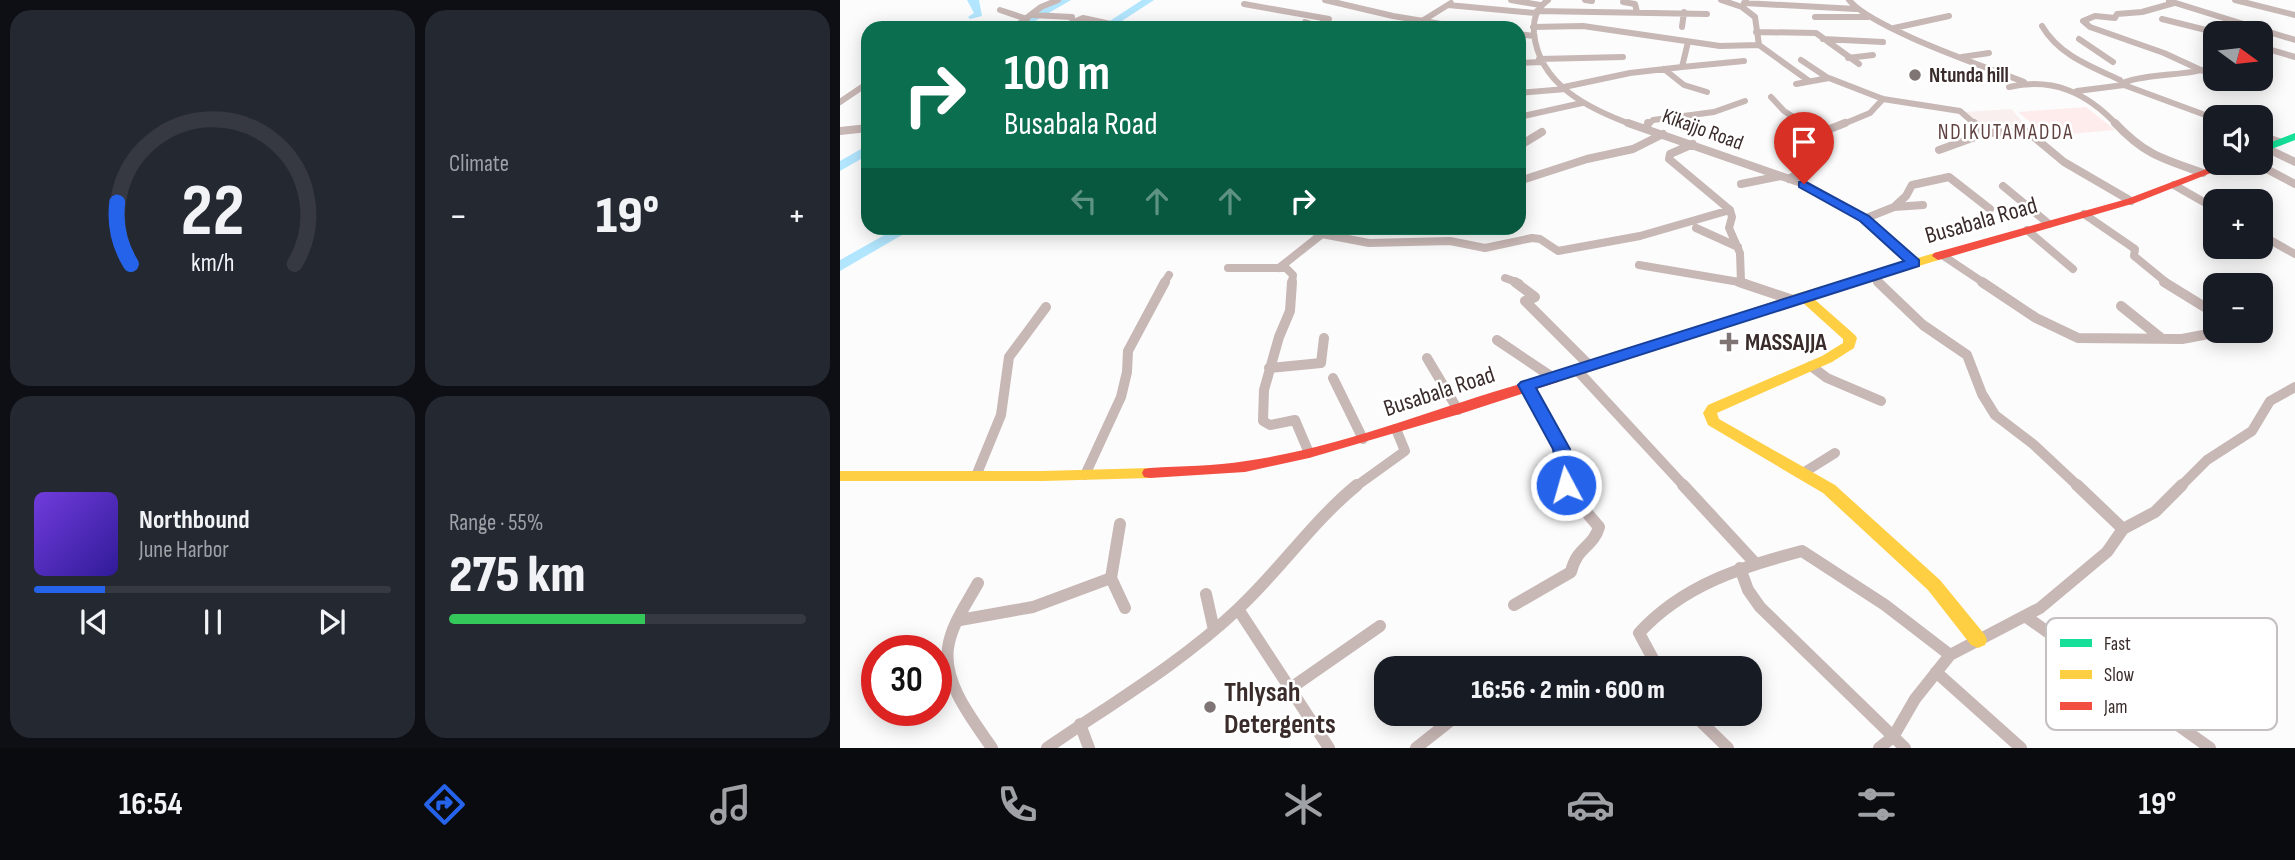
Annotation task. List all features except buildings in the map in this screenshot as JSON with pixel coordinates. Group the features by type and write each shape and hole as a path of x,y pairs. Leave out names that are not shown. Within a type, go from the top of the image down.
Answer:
{"street":[{"path":"1031,17 1041,7 1058,0"},
{"path":"1325,0 1422,21 1450,2 1537,10 1707,14"},
{"path":"1511,0 1537,10"},
{"path":"1540,60 1533,27 1537,10 1548,0"},
{"path":"1721,0 1856,9"},
{"path":"1849,0 1856,9 1872,18 2027,83 2077,91 2124,85 2203,114"},
{"path":"2166,0 2295,40"},
{"path":"2235,0 2295,15"},
{"path":"1623,2 1634,4 1637,12"},
{"path":"2174,2 2142,12 2117,15 2115,18 2095,16 2083,21 2090,27 2165,53 2203,71"},
{"path":"1744,3 1754,14 1759,45 1810,81"},
{"path":"1244,4 1329,19 1328,21"},
{"path":"1000,10 1012,16 1072,17"},
{"path":"1682,27 1684,12"},
{"path":"1000,21 1012,16"},
{"path":"1894,28 1949,16"},
{"path":"1815,17 1872,18"},
{"path":"1075,21 1081,18 1095,21"},
{"path":"2162,19 2203,29"},
{"path":"1533,27 1583,26 1688,43 1738,48 1759,45"},
{"path":"2042,26 2048,38 2063,51 2120,80 2124,85"},
{"path":"1659,38 1665,30"},
{"path":"1756,32 1815,33 1859,64"},
{"path":"1526,35 1534,36"},
{"path":"1632,43 1640,35"},
{"path":"1823,39 1883,42"},
{"path":"2080,39 2113,62 2089,64"},
{"path":"1682,66 1688,43"},
{"path":"2273,51 2295,57"},
{"path":"1961,57 1989,53"},
{"path":"1848,58 1873,55"},
{"path":"1526,62 1623,57"},
{"name":"Kikajjo Road","path":"1540,60 1565,88 1582,103 1600,113 1785,177 1830,197 1864,219 1914,263"},
{"path":"1801,60 1829,78 1883,99 1960,111 1986,133"},
{"path":"1526,92 1565,88 1630,73 1744,61"},
{"path":"1664,69 1685,85 1707,92"},
{"path":"2124,85 2125,82 2138,77 2203,71"},
{"path":"1796,84 1829,78"},
{"path":"2009,87 2027,83"},
{"path":"840,102 861,88"},
{"path":"2077,91 2101,109 2137,146 2163,159 2203,173"},
{"path":"1741,184 1785,177 1817,161 1826,150 1820,133 1784,111 1771,97"},
{"path":"1820,133 1870,113 1883,99"},
{"path":"1647,128 1648,122 1653,120 1714,112 1745,101"},
{"path":"1526,115 1582,103"},
{"path":"840,131 861,129"},
{"path":"1781,131 1807,142 1826,144"},
{"path":"1526,142 1542,132"},
{"path":"1938,150 1986,133 2028,132 2087,178 2131,201"},
{"path":"1526,179 1587,159 1633,149 1663,134"},
{"path":"2273,142 2295,136"},
{"path":"1693,144 1670,153 1669,159 1730,210 1732,216 1729,228 1738,247 1741,282"},
{"path":"2273,148 2295,162"},
{"path":"2273,172 2295,184"},
{"name":"Busabala Road","path":"840,476 1085,475 1212,470 1245,467 1309,453 1458,410 1582,367 1871,275 2131,201 2203,173"},
{"path":"1894,207 1906,196 1912,185 1949,177 1990,209"},
{"path":"2003,186 2049,224"},
{"path":"2174,186 2203,202"},
{"path":"1864,219 1894,207 1923,205"},
{"path":"1327,235 1369,243 1431,240 1485,248 1539,239 1558,251 1640,236 1730,210"},
{"path":"2084,214 2124,239 2135,249 2134,256 2157,277 2203,306"},
{"path":"1696,228 1738,247"},
{"path":"2027,230 2073,269"},
{"path":"1279,268 1321,235"},
{"path":"2273,242 2295,254"},
{"path":"1942,255 2036,318 2066,334 2096,340 2182,339 2203,335"},
{"path":"1639,265 1741,282 1798,298 1850,338 1849,345 1811,366 1713,408 1710,413 1713,422 1803,474 1847,504 1934,585 1978,640"},
{"path":"1228,268 1291,270 1293,275 1290,311 1269,368 1264,390 1263,421 1270,425 1295,420 1309,453"},
{"path":"1085,475 1116,407 1127,372 1125,363 1128,351 1170,275"},
{"path":"1871,275 1923,325 1967,355 1982,394 1995,415 2033,444 2123,529"},
{"path":"1505,278 1530,291 1535,298 1525,301 1755,563"},
{"path":"2121,306 2162,338"},
{"path":"976,476 988,453 1005,396 1005,367 1019,344 1040,321 1046,307"},
{"path":"1269,368 1321,363 1324,338"},
{"path":"1497,340 1552,377"},
{"path":"1427,358 1458,410"},
{"path":"1811,366 1828,381 1863,391 1881,401"},
{"path":"1333,378 1363,439"},
{"path":"1514,605 1571,572 1575,554 1580,547 1595,540 1599,527 1569,492 1562,449 1527,385"},
{"path":"1879,748 1893,737 1915,699 1950,655 2025,616 2084,573 2116,543 2123,529 2155,512 2207,460 2252,431 2270,401 2295,387"},
{"path":"1047,748 1175,660 1238,609 1328,510 1405,451 1396,429"},
{"path":"1803,474 1836,453"},
{"path":"1120,524 1111,578 1125,608"},
{"path":"1651,656 1639,633 1651,618 1702,586 1740,568 1802,551 1885,606 1950,655"},
{"path":"1740,568 1748,590 1760,607 1905,748"},
{"path":"960,620 1033,607 1111,578"},
{"path":"978,583 947,650 952,678 992,748"},
{"path":"1206,594 1214,630"},
{"path":"1238,609 1288,690 1329,748"},
{"path":"2025,616 2046,631"},
{"path":"1288,690 1380,626"},
{"path":"1936,672 2021,748"},
{"path":"1080,724 1089,748"},
{"path":"1416,748 1444,726"},
{"path":"1705,726 1728,748"},
{"path":"2185,730 2210,748"}],"shaded area":[{"path":"2086,107 2115,130 2047,136 2018,112"},
{"path":"2011,109 2029,129 1985,130 1964,112"}],"waterway":[{"path":"972,0 976,2 974,4 979,14 973,17"},
{"path":"1028,21 1066,0"},
{"path":"1115,21 1149,0"},
{"path":"840,167 861,154"},
{"path":"840,266 895,235"}],"traffic: fast":[{"path":"2273,145 2295,136"}],"traffic: slow":[{"path":"1553,379 1871,275 1938,256"},
{"path":"1803,296 1850,338 1849,345 1827,359 1713,408 1710,413 1713,422 1829,489 1934,585 1978,640"},
{"path":"840,476 1150,473"}],"traffic: jam":[{"path":"1938,256 2131,201 2203,174"},
{"path":"1150,473 1245,467 1309,453 1553,379"}],"place":[{"name":"Ntunda hill","path":"1915,75"},
{"name":"MASSAJJA","path":"1729,342"},
{"name":"Thlysah Detergents","path":"1210,707"}],"district":[{"name":"NDIKUTAMADDA","path":"2006,132"}],"route":[{"path":"1566,485 1562,449 1527,385 1914,263 1864,219 1804,184"}]}
